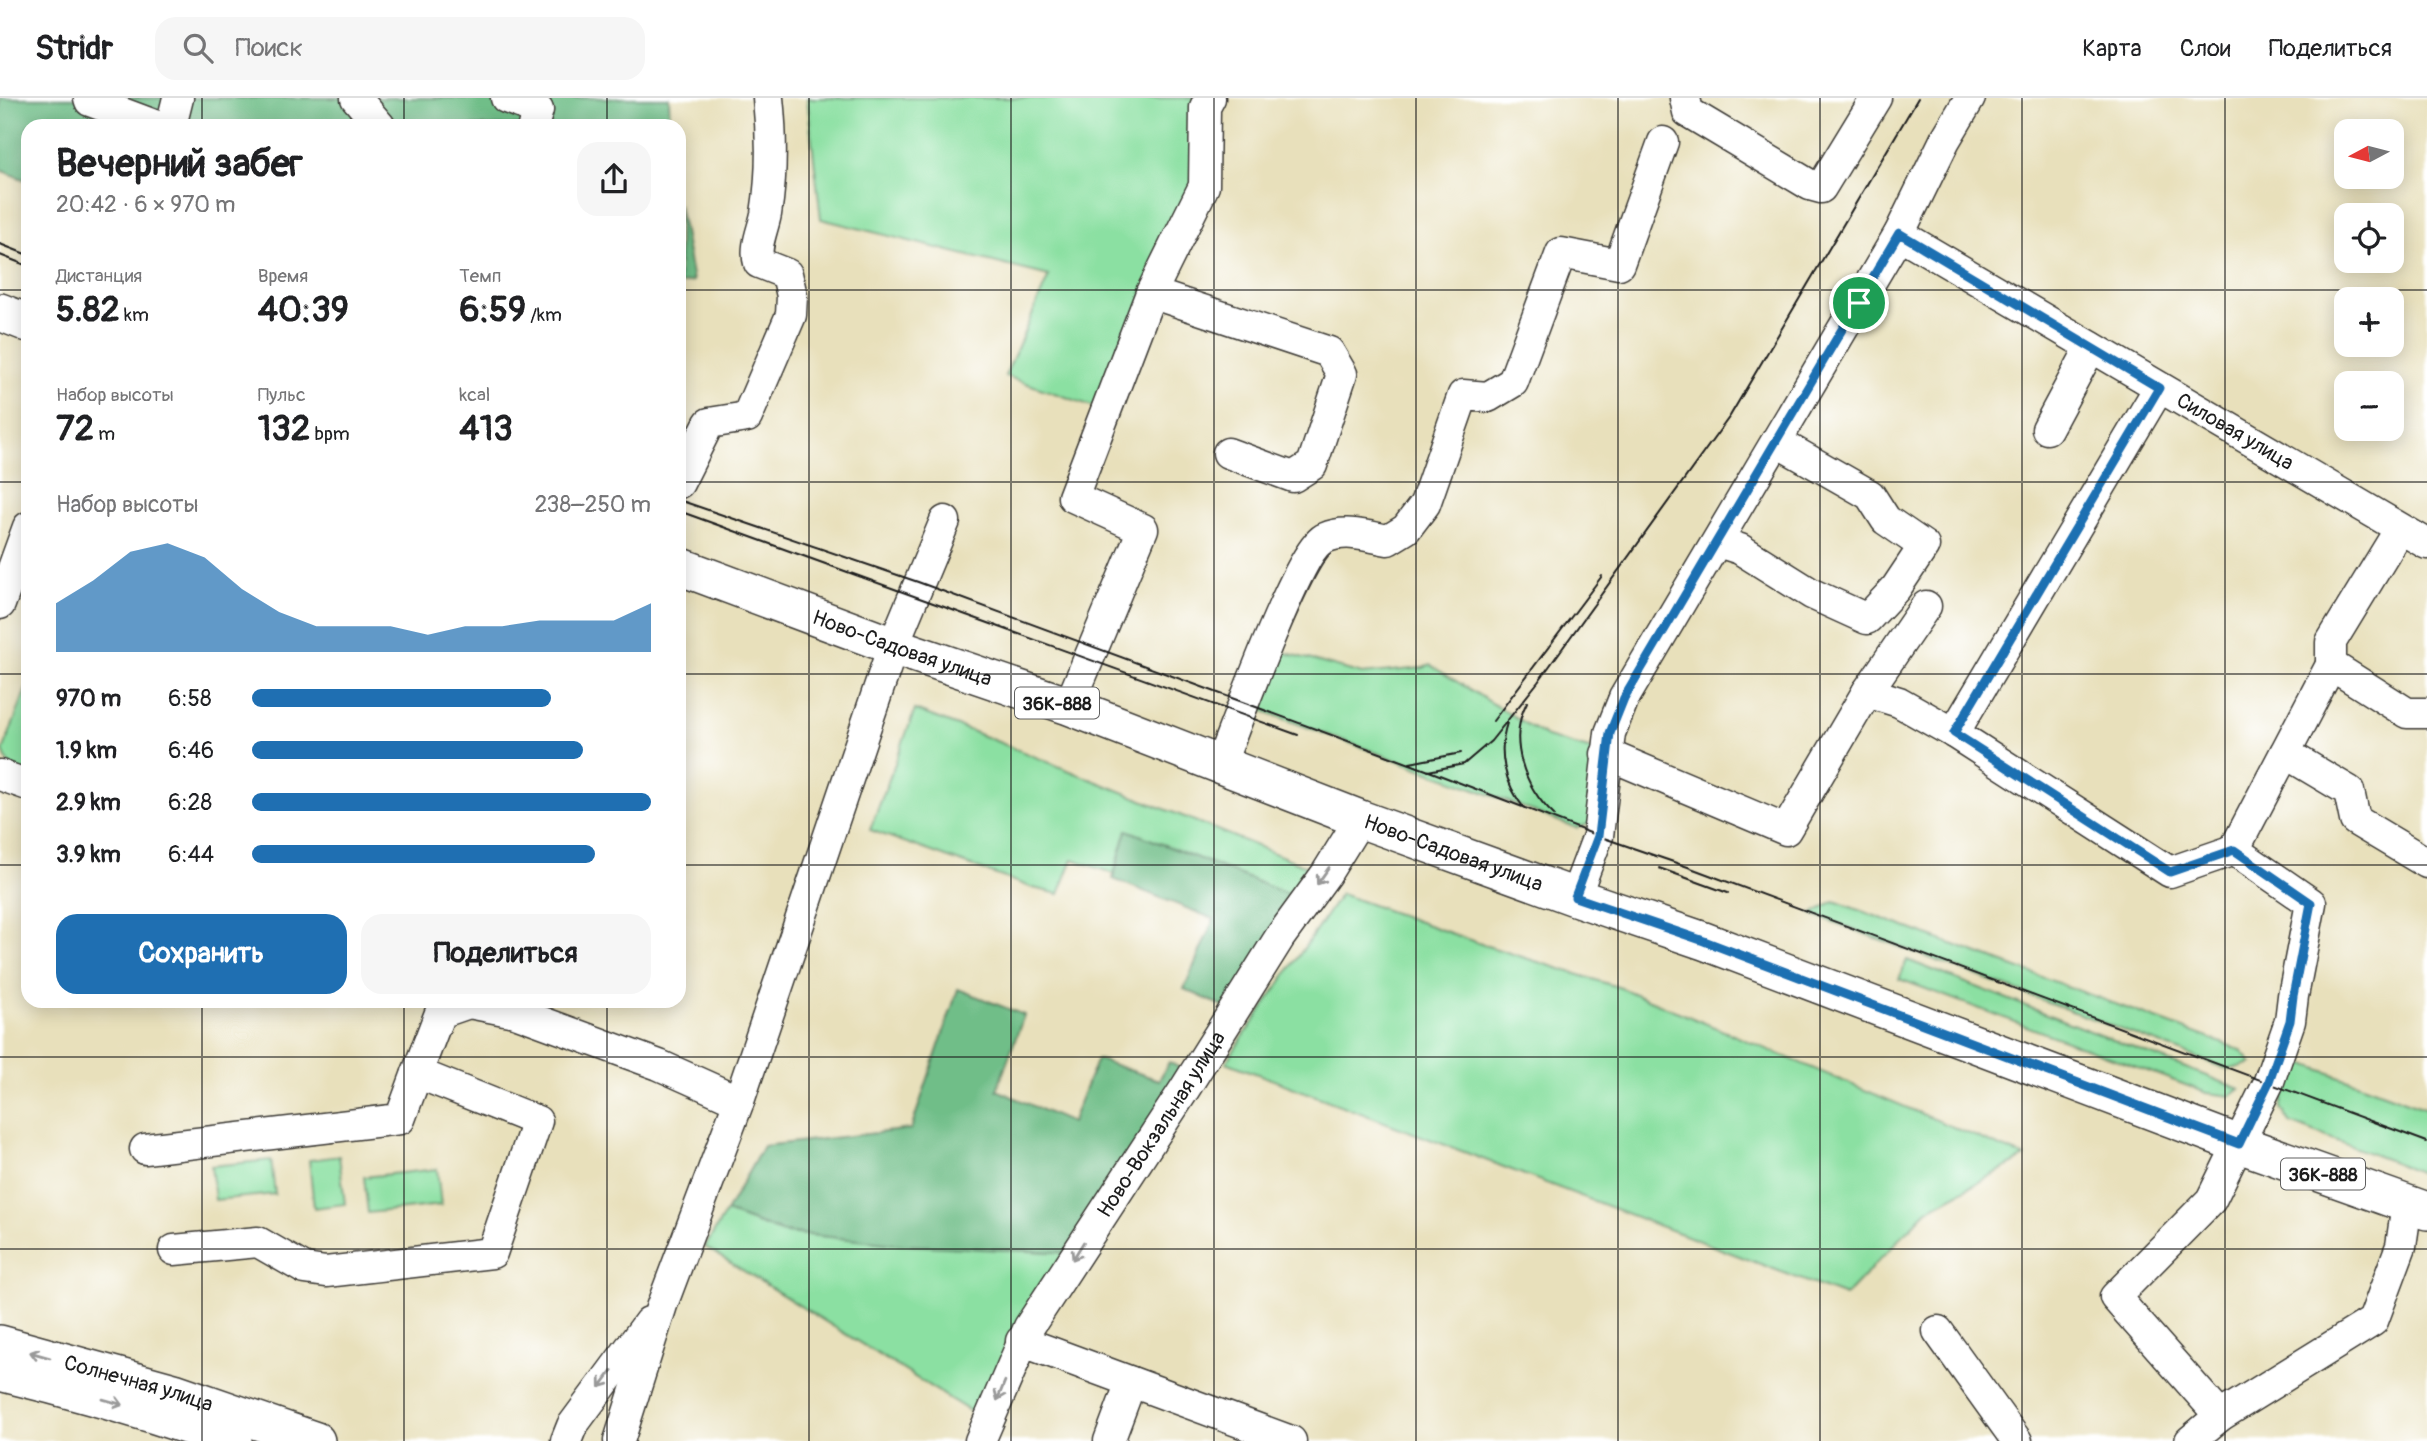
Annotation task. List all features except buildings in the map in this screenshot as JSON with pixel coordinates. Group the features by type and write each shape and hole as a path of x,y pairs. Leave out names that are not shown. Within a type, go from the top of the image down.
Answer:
{"main road":[{"path":"0,312 21,320"},
{"name":"Ново-Садовая улица","path":"686,569 893,646 1069,706 1360,819 1704,941 2239,1144 2417,1207"},
{"name":"Солнечная улица","path":"0,1344 174,1392 316,1441"},
{"name":"Солнечная улица","path":"0,1372 169,1418 233,1441"}],"street":[{"path":"89,98 90,101 138,119"},
{"path":"173,119 178,98"},
{"path":"356,98 374,119"},
{"path":"506,98 538,110 535,119"},
{"path":"686,469 709,423 747,417 791,314 792,296 787,274 759,263 756,254 766,215 770,167 768,98"},
{"path":"1069,706 1143,529 1073,497 1151,293 1204,186 1205,107 1210,98"},
{"path":"1685,98 1688,112 1810,185 1821,188 1876,98"},
{"path":"1575,897 1598,836 1606,754 1610,733 1624,698 1899,233 1945,140 1970,98"},
{"path":"1220,765 1265,647 1308,557 1323,538 1351,533 1388,540 1406,529 1425,504 1463,395 1488,397 1513,382 1561,253 1619,264 1663,142"},
{"name":"Силовая улица","path":"1899,233 2427,544"},
{"path":"1151,293 1329,352 1342,374 1312,465 1293,477 1228,453"},
{"path":"2047,429 2091,347"},
{"path":"1954,733 2159,388"},
{"path":"1718,542 1740,549 1812,594 1867,619 1896,588 1924,546 1886,520 1870,495 1777,442"},
{"path":"619,1441 662,1305 739,1101 893,646 945,521"},
{"path":"1867,692 1899,702 1954,733 2170,872 2234,850 2331,665 2331,642 2400,529"},
{"path":"0,604 21,546"},
{"path":"1606,754 1787,830 1867,692 1926,606"},
{"path":"2331,665 2407,713 2427,713"},
{"path":"2285,754 2349,791 2355,820 2427,863"},
{"path":"0,775 21,782"},
{"name":"Ново-Вокзальная улица","path":"980,1441 1021,1341 1280,937 1326,874 1360,819"},
{"path":"2220,1416 2115,1297 2211,1200 2268,1084 2290,1021 2311,903 2234,850"},
{"path":"145,1149 400,1119 440,1013 454,1008"},
{"path":"519,1008 739,1101"},
{"path":"174,1250 258,1242 305,1269 326,1272 492,1254 537,1121 417,1073"},
{"path":"2190,1441 2220,1416 2373,1321 2417,1207"},
{"path":"566,1441 572,1426 662,1305"},
{"path":"1938,1331 2017,1441"},
{"path":"1021,1341 1291,1441"},
{"path":"1109,1441 1131,1382"}],"green space":[{"path":"0,98 669,98 670,119 21,119 21,178 0,170"},
{"path":"807,98 1196,98 1199,195 1106,411 1005,376 1049,276 821,219"},
{"path":"686,243 693,281 686,282"},
{"path":"1265,647 1362,674 1430,665 1547,737 1606,754 1600,821 1576,828 1244,704"},
{"path":"21,703 21,770 9,765 3,751"},
{"path":"915,710 1326,874 1305,901 1127,830 1114,874 1073,859 1059,894 1033,888 870,830"},
{"path":"1127,830 1305,901 1233,1011 1184,989 1214,919 1113,879"},
{"path":"1341,894 1484,945 1621,988 2025,1157 1927,1210 1845,1296 1226,1062"},
{"path":"1834,901 2241,1050 2252,1063 2229,1070 1812,914"},
{"path":"1907,960 2240,1089 2231,1096 2207,1093 1899,979"},
{"path":"958,989 1024,1015 997,1090 1071,1123 1097,1059 1159,1080 1169,1062 1193,1075 1076,1253 904,1245 783,1232 726,1212 763,1146 911,1129"},
{"path":"2300,1062 2427,1109 2427,1175 2290,1123 2281,1108 2290,1073"},
{"path":"339,1156 345,1204 314,1208 309,1160"},
{"path":"271,1160 275,1194 215,1200 211,1166"},
{"path":"437,1169 441,1205 368,1213 364,1177"},
{"path":"726,1212 783,1233 981,1249 1076,1253 981,1418 705,1247"}],"tram line":[{"path":"1428,771 1464,764 1491,741 1538,682 1730,416 1918,98"},
{"path":"0,244 21,252"},
{"path":"0,255 21,263"},
{"path":"686,502 918,582 2427,1142"},
{"path":"686,514 1298,735"},
{"path":"1493,721 1602,576"},
{"path":"1527,702 1519,732 1522,762 1534,791 1554,815"},
{"path":"1507,723 1503,746 1505,768 1512,789 1524,808"},
{"path":"1410,763 1461,753"},
{"path":"1659,868 1728,893"}],"route":[{"path":"1899,233 2159,388 1954,733 2170,872 2234,850 2311,903 2290,1021 2268,1084 2239,1144 1704,941 1575,897 1598,836 1606,754 1610,733 1624,698 1859,303 1899,233"}]}
